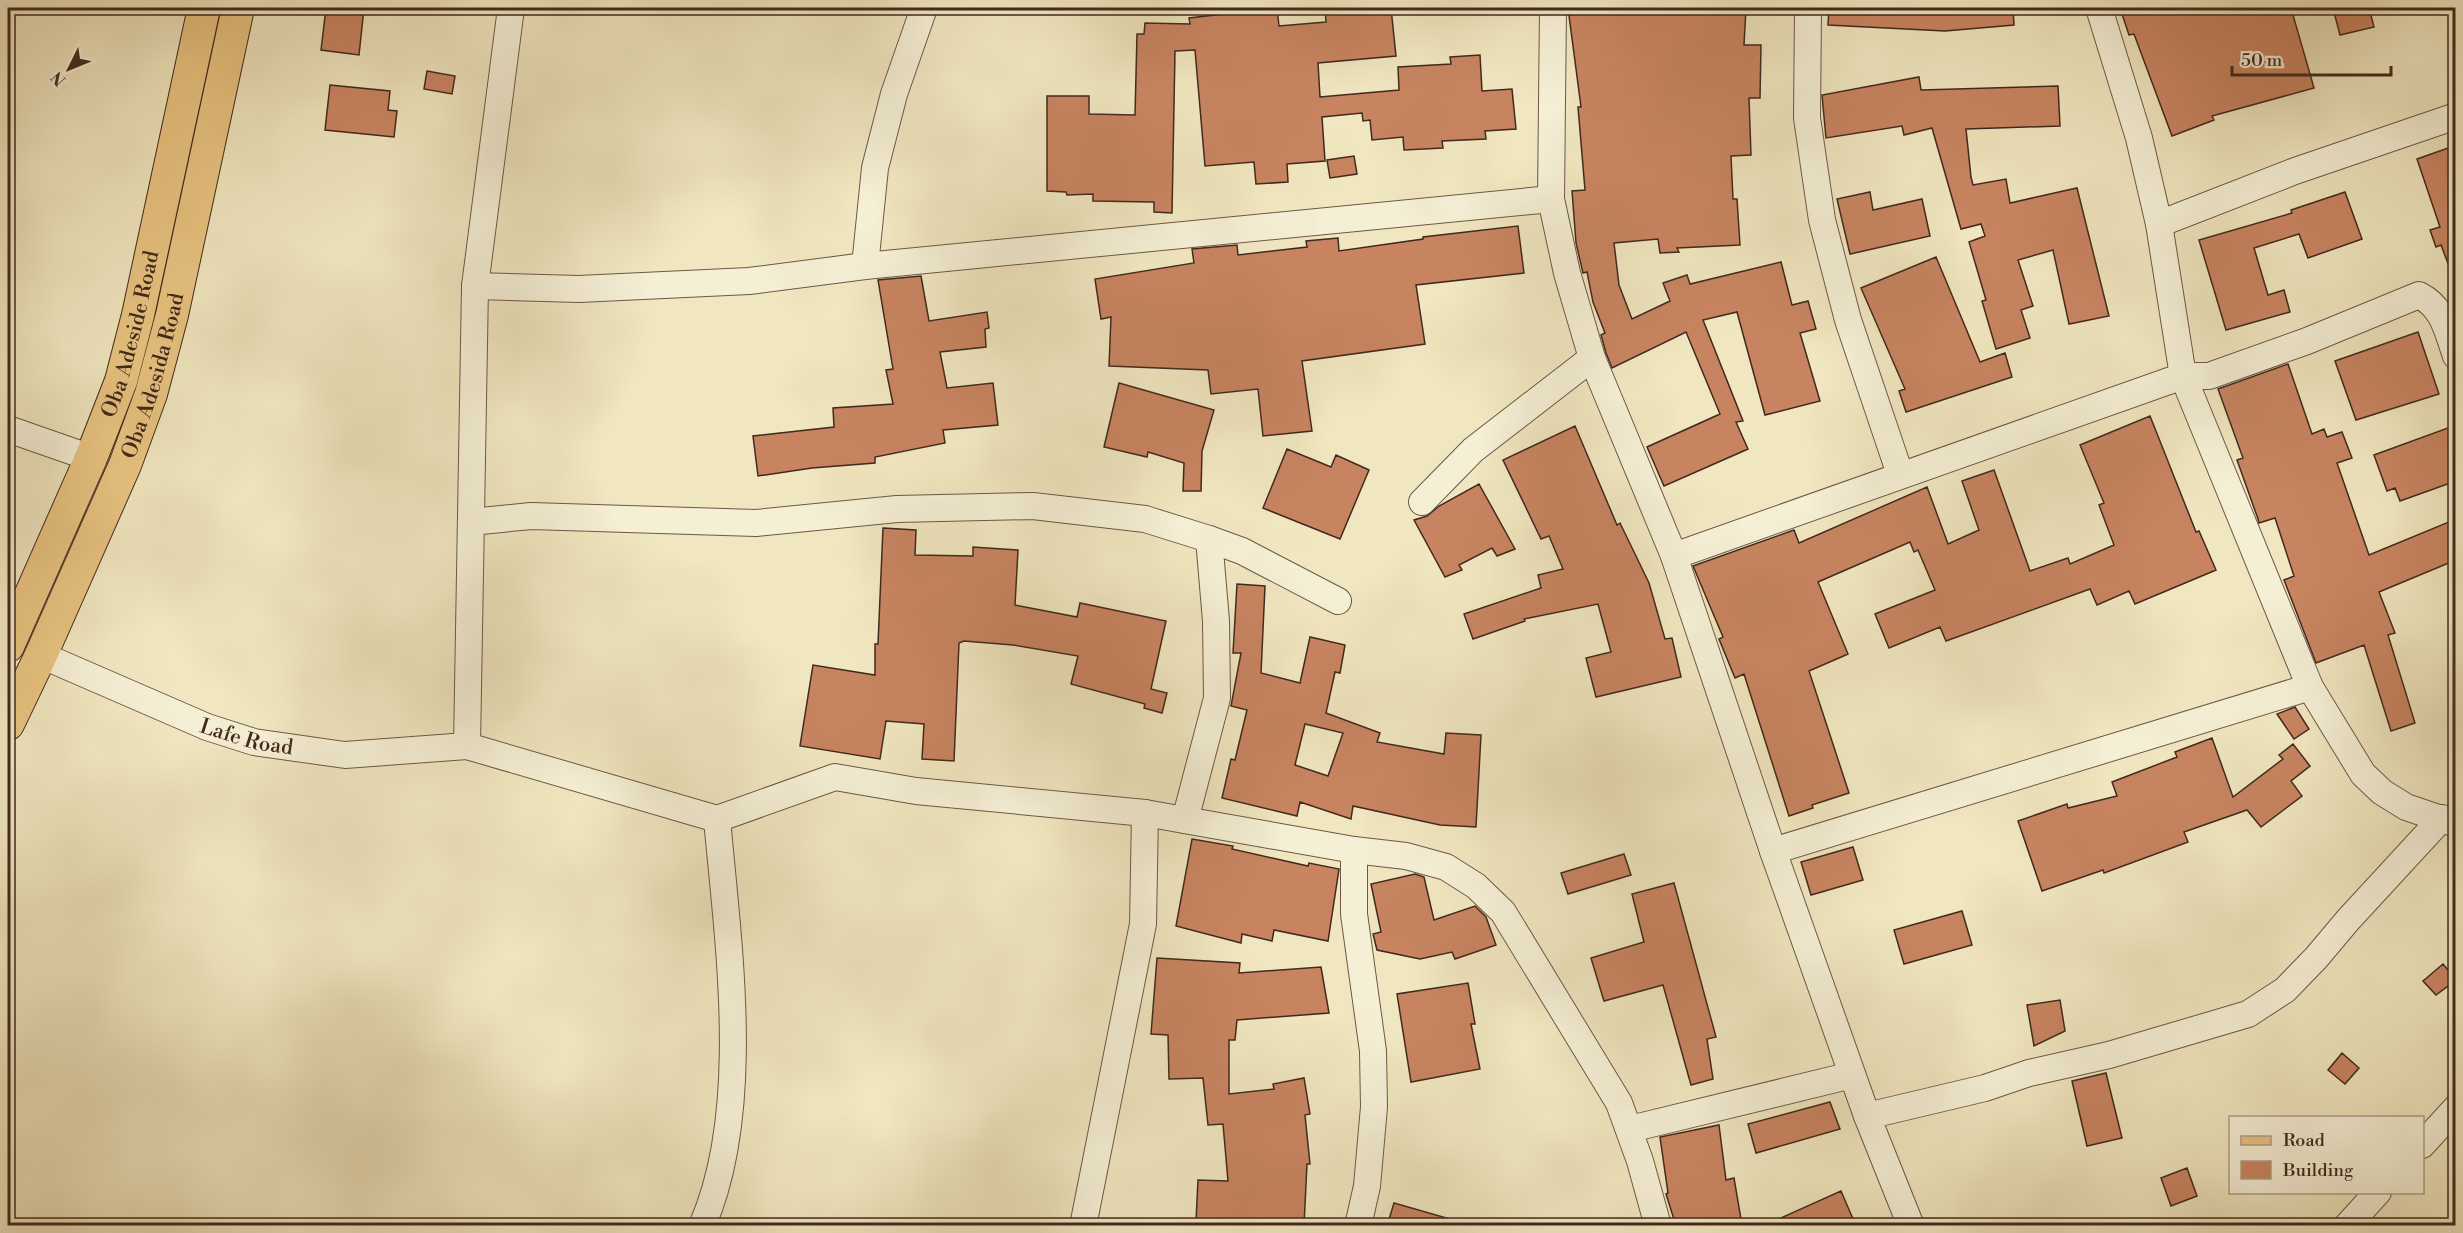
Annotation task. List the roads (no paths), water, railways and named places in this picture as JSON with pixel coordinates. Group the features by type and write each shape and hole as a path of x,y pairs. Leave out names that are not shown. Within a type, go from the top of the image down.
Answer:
{"main road":[{"name":"Oba Adeside Road","path":"8,646 91,458 121,381 138,315 204,8"},
{"name":"Oba Adesida Road","path":"8,723 41,655 125,465 151,394 172,315 238,8"}],"street":[{"path":"512,8 475,285 467,746 717,819 835,777 916,791 1145,813 1354,850 1406,856 1446,867 1476,886 1503,912 1619,1103 1630,1129 1658,1226"},
{"path":"865,266 875,168 894,94 924,8"},
{"path":"1552,8 1551,199 1567,273 1592,358 1674,556 1773,851 1852,1075 1911,1226"},
{"path":"1808,8 1807,118 1822,220 1848,320 1900,474"},
{"path":"1867,1116 1985,1088 2029,1072 2109,1055 2225,1023 2248,1014 2285,990 2348,920 2449,821 2406,807 2382,792 2369,780 2310,687 2183,376 2159,224 2139,138 2099,8"},
{"path":"2159,224 2295,171 2456,116"},
{"path":"475,285 579,289 749,281 865,266 1551,199"},
{"path":"1674,556 1900,474 2183,376 2209,376 2307,341 2419,295 2432,302 2443,318 2456,356"},
{"path":"1422,502 1473,450 1592,358"},
{"path":"8,429 91,458"},
{"path":"471,522 531,516 756,523 897,509 1033,506 1145,519 1242,551 1338,601"},
{"path":"1185,820 1217,698 1216,621 1209,539"},
{"name":"Lafe Road","path":"41,655 207,727 254,742 345,755 467,746"},
{"path":"1773,851 2310,687"},
{"path":"1083,1226 1143,924 1145,813"},
{"path":"702,1226 717,1184 726,1148 732,1094 731,1021 717,819"},
{"path":"1354,850 1354,914 1357,951 1367,994 1374,1107 1367,1186 1358,1226"},
{"path":"1630,1129 1852,1075"},
{"path":"2424,1143 2456,1108"},
{"path":"2347,1226 2377,1194"}]}
